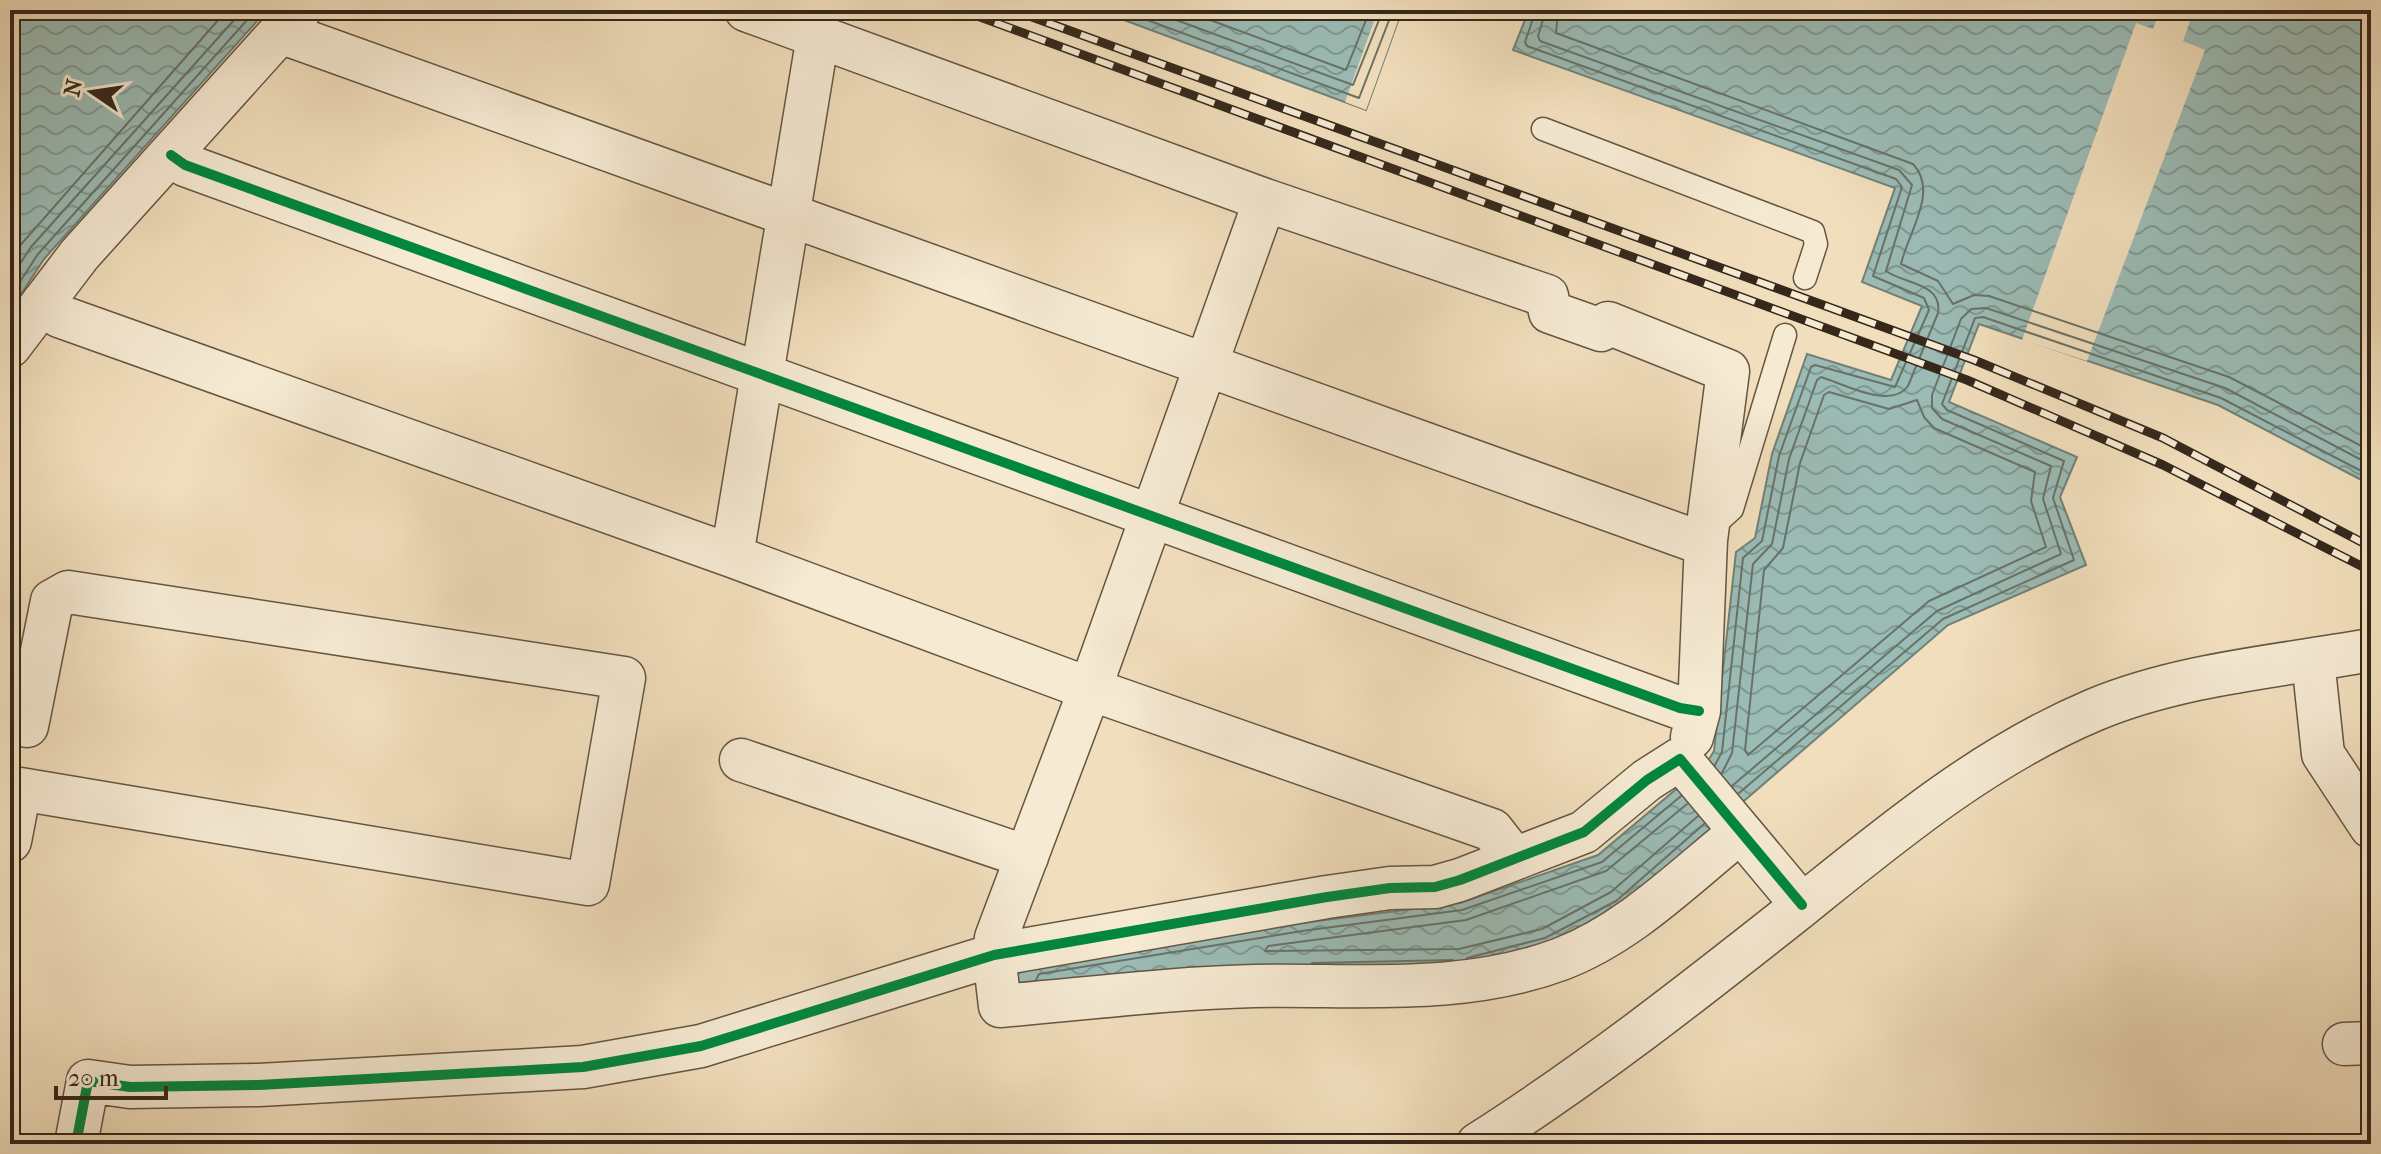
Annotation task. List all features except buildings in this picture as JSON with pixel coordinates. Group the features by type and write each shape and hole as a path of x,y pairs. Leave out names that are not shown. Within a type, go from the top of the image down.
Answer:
{"street":[{"path":"746,10 1265,200 1547,296 1550,312 1601,330 1608,323 1728,371 1708,530 1699,711 1685,765"},
{"path":"10,346 80,254 292,19"},
{"path":"292,19 294,37 788,217 1693,540 1708,530"},
{"path":"732,556 818,36"},
{"path":"171,155 185,165 1151,513 1680,708 1699,711"},
{"path":"1265,200 1090,689 996,938 1000,1006 1250,986 1434,985 1482,981 1561,959 1614,933 1734,827"},
{"path":"43,302 59,316 732,556 1090,689 1492,830 1514,858"},
{"path":"10,841 20,789 18,725 52,601 68,592 624,678 588,884 20,789"},
{"path":"1478,1144 1627,1043 1888,835 1976,771 2094,710 2166,687 2371,650"},
{"path":"2313,660 2323,754 2371,827"},
{"path":"741,760 1027,857"},
{"path":"76,1144 88,1081 130,1087 259,1085 568,1068 632,1061 1327,897 1390,888 1435,887 1584,832 1647,780 1685,765"},
{"path":"1685,765 1802,905"}],"lane":[{"path":"1543,129 1813,232 1816,244 1805,278"},
{"path":"1708,530 1732,509 1785,335"}],"water":[{"path":"10,10 267,10 44,259 10,311"},
{"path":"1097,10 1402,10 1366,110"},
{"path":"1529,10 2371,10 2371,485 2218,405 1979,324 1949,402 2077,457 2060,497 2086,565 1948,625 1621,907 1548,946 1462,967 1010,993 1008,972 1301,923 1460,903 1598,855 1706,764 1714,751 1736,552 1755,538 1772,454 1807,354 1891,380 1922,306 1862,282 1895,188 1513,50"}],"pier":[{"path":"1378,10 1402,10 1366,110 1345,102"},
{"path":"2160,10 2194,10 2183,41 2205,50 2087,361 2022,340 2136,23 2153,29"}],"railway":[{"path":"961,10 1967,380 2163,465 2371,571"},
{"path":"1013,10 1974,360 2163,438 2371,547"}],"cycle path":[{"path":"171,155 185,165 1680,708 1699,711"},
{"path":"76,1144 88,1081 130,1087 259,1085 583,1067 701,1046 994,955 1327,897 1390,888 1435,887 1584,832 1647,780 1680,759 1802,905"}]}
